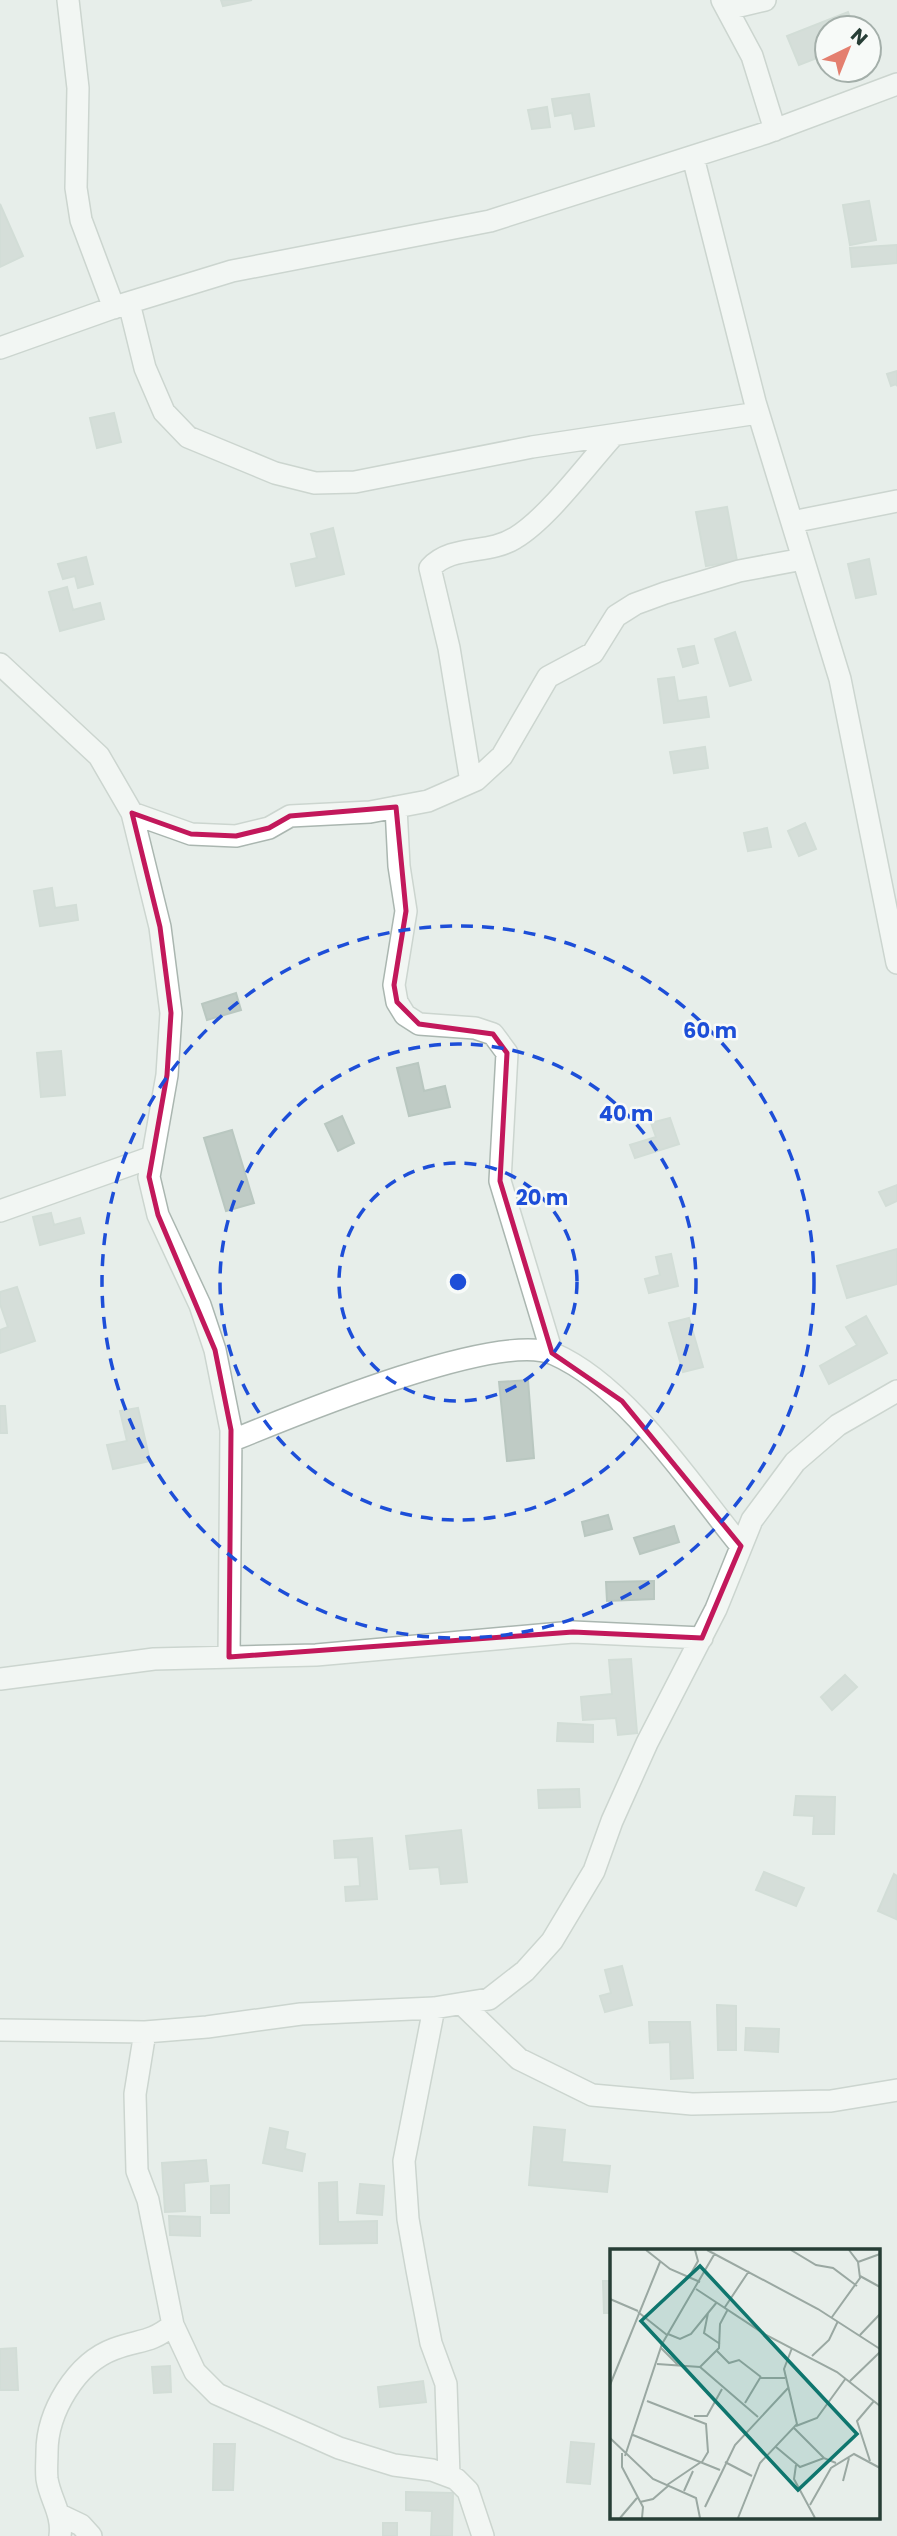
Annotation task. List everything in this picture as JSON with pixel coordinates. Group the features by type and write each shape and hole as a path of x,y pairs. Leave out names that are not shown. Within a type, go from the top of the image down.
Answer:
{"street":[{"path":"68,0 78,88 76,188 81,220 122,305 164,412 188,437 275,473 315,484 355,482 532,447 758,413"},
{"path":"765,0 724,4 752,56 775,130"},
{"path":"0,348 122,305 232,271 490,221 775,130 897,84"},
{"path":"693,157 758,413 840,679 897,963"},
{"path":"471,782 449,648 430,568 440,557 514,539 540,515 612,437"},
{"path":"792,522 897,501"},
{"path":"132,813 191,834 236,836 270,828 290,816 370,812 428,801 471,782 502,755 548,677 561,667 593,653 615,616 635,604 664,593 739,571 803,559"},
{"path":"0,664 99,756 132,813 160,927 171,1013 167,1075 149,1177 158,1215 200,1305 215,1350 231,1441 229,1657"},
{"path":"396,807 399,866 406,911 394,985 397,1002 405,1015 419,1024 475,1028 493,1034 507,1052 500,1181 552,1353"},
{"path":"0,1211 152,1157"},
{"path":"231,1441 303,1412 477,1355 516,1349 552,1353 622,1401 741,1546"},
{"path":"0,2030 145,2032 208,2027 301,2014 434,2008 489,1999 525,1971 552,1941 594,1871 612,1821 647,1743 702,1638 752,1520 795,1462 838,1425 897,1391"},
{"path":"0,1679 153,1659 316,1655 573,1632 702,1638"},
{"path":"462,2004 519,2059 592,2095 692,2104 831,2101 897,2090"},
{"path":"434,2008 404,2161 408,2219 424,2307 431,2343 446,2384 449,2476"},
{"path":"145,2032 135,2094 134,2142 137,2171 148,2200 173,2325 195,2372 217,2395 339,2448 449,2476 468,2491 483,2536"},
{"path":"91,2536 81,2525 60,2525 47,2480 47,2448 54,2416 66,2390 86,2366 112,2349 155,2339 173,2325"}],"highlighted area":[{"path":"396,807 406,911 394,985 397,1002 419,1024 493,1034 507,1053 500,1181 552,1353 622,1401 741,1546 702,1638 573,1632 229,1657 231,1430 215,1350 158,1215 149,1177 167,1075 171,1013 160,927 132,813 191,834 236,836 269,828 290,816"}],"building":[{"path":"221,0 252,0 223,6"},
{"path":"813,26 813,60 799,65 787,36"},
{"path":"589,94 594,126 575,129 572,113 555,116 552,99"},
{"path":"547,107 550,127 532,129 528,110"},
{"path":"869,201 876,240 850,245 843,205"},
{"path":"0,204 23,256 0,267"},
{"path":"897,245 897,263 852,267 850,248"},
{"path":"897,371 897,386 891,386 887,374"},
{"path":"114,413 121,442 97,448 90,418"},
{"path":"727,507 737,561 706,566 696,512"},
{"path":"333,528 344,574 296,586 291,564 317,558 311,534"},
{"path":"86,557 93,584 78,588 75,576 63,579 58,564"},
{"path":"869,559 876,594 856,598 848,564"},
{"path":"67,587 73,610 100,603 104,619 60,631 49,592"},
{"path":"735,632 751,680 730,686 715,639"},
{"path":"694,646 698,663 683,667 678,649"},
{"path":"674,677 678,701 706,697 709,717 664,723 658,679"},
{"path":"705,747 708,768 674,773 670,752"},
{"path":"805,823 816,849 799,856 788,831"},
{"path":"767,828 771,847 748,851 744,833"},
{"path":"52,888 55,908 76,905 78,920 40,926 34,891"},
{"path":"236,993 241,1010 207,1020 202,1004"},
{"path":"61,1051 65,1095 41,1097 37,1053"},
{"path":"418,1063 424,1091 445,1086 450,1107 409,1116 397,1068"},
{"path":"342,1116 354,1143 338,1151 325,1124"},
{"path":"670,1118 679,1144 635,1158 630,1145 656,1137 651,1123"},
{"path":"232,1130 254,1203 226,1211 204,1138"},
{"path":"897,1185 897,1201 886,1206 879,1192"},
{"path":"51,1213 54,1225 80,1218 84,1233 40,1245 33,1217"},
{"path":"897,1249 897,1284 847,1298 837,1266"},
{"path":"671,1254 678,1286 649,1293 645,1279 660,1275 656,1257"},
{"path":"17,1287 35,1341 0,1353 0,1330 8,1327 0,1304 0,1292"},
{"path":"866,1316 887,1353 829,1384 820,1366 857,1345 846,1327"},
{"path":"689,1318 703,1367 683,1372 669,1323"},
{"path":"528,1380 534,1458 507,1461 499,1382"},
{"path":"0,1406 5,1406 7,1433 0,1433"},
{"path":"138,1408 150,1461 113,1469 107,1445 127,1441 120,1411"},
{"path":"608,1515 612,1529 585,1536 582,1522"},
{"path":"674,1526 679,1542 640,1554 634,1538"},
{"path":"654,1581 654,1599 607,1601 606,1582"},
{"path":"631,1659 637,1733 618,1735 616,1718 583,1720 581,1697 612,1694 609,1660"},
{"path":"845,1675 857,1687 832,1710 821,1697"},
{"path":"558,1723 593,1725 593,1742 557,1741"},
{"path":"579,1789 580,1807 539,1808 538,1790"},
{"path":"796,1796 835,1797 834,1834 813,1834 814,1816 794,1815"},
{"path":"461,1830 467,1882 441,1884 439,1867 410,1869 406,1836"},
{"path":"372,1838 377,1899 346,1901 345,1887 360,1886 358,1857 335,1858 334,1841"},
{"path":"764,1872 804,1888 796,1906 756,1890"},
{"path":"894,1874 897,1876 896,1919 878,1911"},
{"path":"622,1966 632,2005 605,2012 600,1996 611,1993 605,1970"},
{"path":"717,2005 736,2006 736,2050 718,2050"},
{"path":"649,2022 690,2022 693,2078 671,2079 670,2042 650,2043"},
{"path":"746,2028 779,2029 778,2052 745,2050"},
{"path":"534,2127 565,2130 562,2162 610,2166 607,2192 529,2185"},
{"path":"270,2128 288,2132 285,2149 305,2154 302,2171 263,2163"},
{"path":"206,2160 208,2181 184,2183 185,2211 165,2212 162,2163"},
{"path":"337,2182 338,2222 377,2221 377,2243 320,2244 319,2183"},
{"path":"360,2184 384,2186 382,2215 357,2213"},
{"path":"229,2185 229,2213 211,2213 211,2186"},
{"path":"169,2216 200,2217 200,2236 170,2235"},
{"path":"603,2281 610,2281 610,2313 604,2313"},
{"path":"16,2348 18,2390 0,2390 0,2349"},
{"path":"170,2366 171,2392 154,2393 152,2367"},
{"path":"423,2381 426,2402 380,2407 378,2387"},
{"path":"571,2442 594,2444 590,2484 567,2482"},
{"path":"214,2444 235,2444 233,2490 213,2490"},
{"path":"406,2492 453,2493 452,2536 431,2536 432,2511 406,2510"},
{"path":"383,2523 397,2523 397,2536 383,2536"}]}
